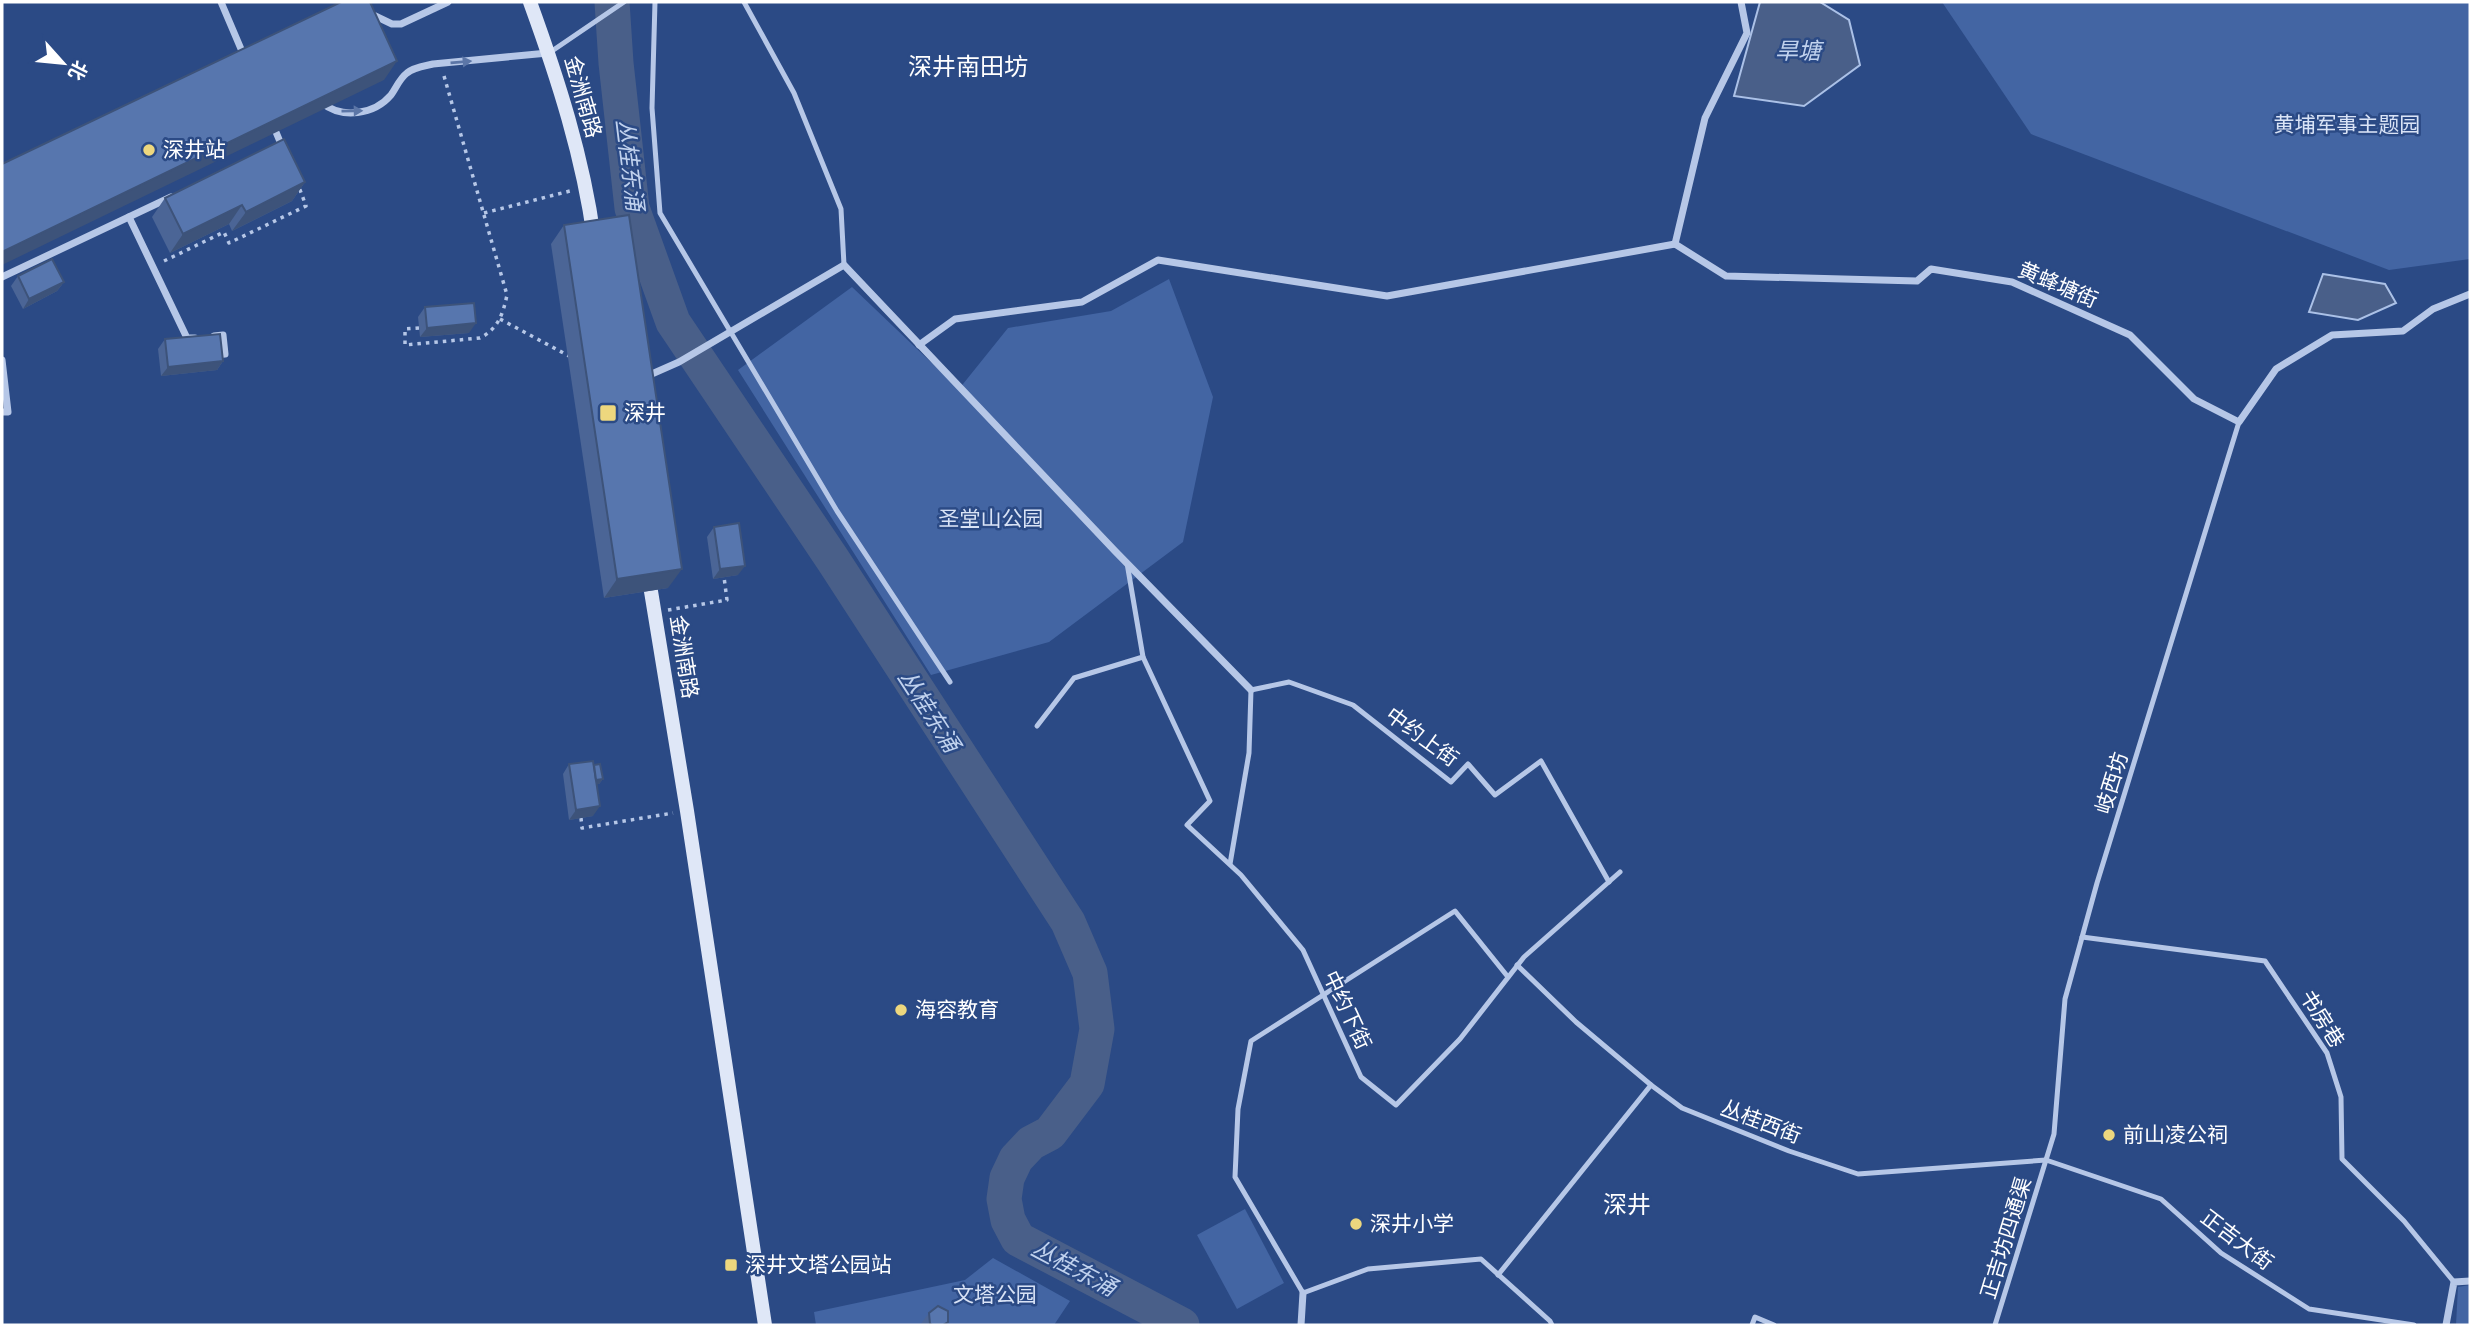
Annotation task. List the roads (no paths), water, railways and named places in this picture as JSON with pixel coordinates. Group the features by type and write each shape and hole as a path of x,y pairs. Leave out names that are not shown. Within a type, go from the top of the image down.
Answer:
{"main road":[{"name":"金洲南路","path":"530,2 548,53 587,186 596,251"},
{"name":"金洲南路","path":"646,558 765,1325"}],"street":[{"path":"221,2 246,61"},
{"path":"360,11 392,24 401,24 448,2"},
{"path":"919,345 955,319 1082,302 1158,261 1387,296 1675,244 1705,118 1746,33 1741,2"},
{"path":"315,97 328,107 344,113 360,113 376,107 389,97 407,73 418,67 548,53"},
{"path":"270,150 281,144 271,121"},
{"path":"2,277 176,194"},
{"path":"129,217 187,338 199,337"},
{"name":"黄蜂塘街","path":"1675,244 1726,276 1917,281 1931,270 2012,282 2130,335 2194,399 2239,422"},
{"path":"638,379 650,376 711,344 844,265 1251,690"},
{"path":"2239,422 2276,369 2332,335 2403,331 2433,309 2470,294"},
{"path":"211,336 222,335 225,354 215,356"},
{"path":"2,360 8,412 2,412"},
{"path":"2446,1325 2454,1282 2470,1280"},
{"path":"1301,1325 1303,1293"}],"lane":[{"path":"548,53 624,2"},
{"path":"655,2 652,108 660,213 837,511 950,682"},
{"path":"744,2 794,93 841,209 844,265"},
{"name":"岐西坊","path":"2046,1160 2054,1134 2065,999 2239,422"},
{"path":"1037,726 1074,678 1143,656 1127,563"},
{"name":"中约下街","path":"1143,656 1210,800 1187,825 1230,864 1303,950 1361,1077 1396,1105 1460,1039 1524,957 1620,872"},
{"name":"中约上街","path":"1251,690 1289,682 1353,705 1451,782 1468,765 1496,795 1541,761 1609,882"},
{"path":"1230,864 1249,753 1251,690"},
{"path":"1508,977 1455,911 1251,1041 1238,1109 1235,1177 1303,1293 1368,1269 1481,1259 1551,1323 1558,1325"},
{"name":"书房巷","path":"2082,937 2265,961 2328,1053 2341,1097 2342,1159 2404,1221 2454,1282"},
{"name":"丛桂西街","path":"1517,965 1576,1022 1682,1108 1789,1151 1858,1174 2046,1160"},
{"path":"1498,1275 1651,1085"},
{"name":"正吉坊四通渠","path":"1995,1325 2046,1160"},
{"name":"正吉大街","path":"2046,1160 2161,1199 2221,1253 2309,1309 2414,1325"},
{"path":"1752,1325 1755,1317 1774,1325"}],"water":[{"name":"旱塘","path":"1760,2 1820,2 1849,20 1860,65 1804,106 1734,96"},
{"path":"2323,274 2385,284 2396,303 2358,320 2309,312"}],"waterway":[{"name":"丛桂东涌","path":"612,2 632,208 673,322 833,560 1068,922 1090,973 1097,1029 1087,1084 1050,1133 1031,1143 1016,1159 1007,1178 1004,1199 1008,1220 1018,1239 1182,1325"}],"place":[{"name":"深井站","path":"149,150"},
{"name":"深井","path":"608,413"},
{"name":"海容教育","path":"901,1010"},
{"name":"前山凌公祠","path":"2109,1135"},
{"name":"深井小学","path":"1356,1224"},
{"name":"深井文塔公园站","path":"731,1265"}],"district":[{"name":"深井南田坊","path":"968,67"},
{"name":"深井","path":"1627,1205"}],"park label":[{"name":"黄埔军事主题园","path":"2347,125"},
{"name":"圣堂山公园","path":"991,519"},
{"name":"文塔公园","path":"995,1295"}]}
